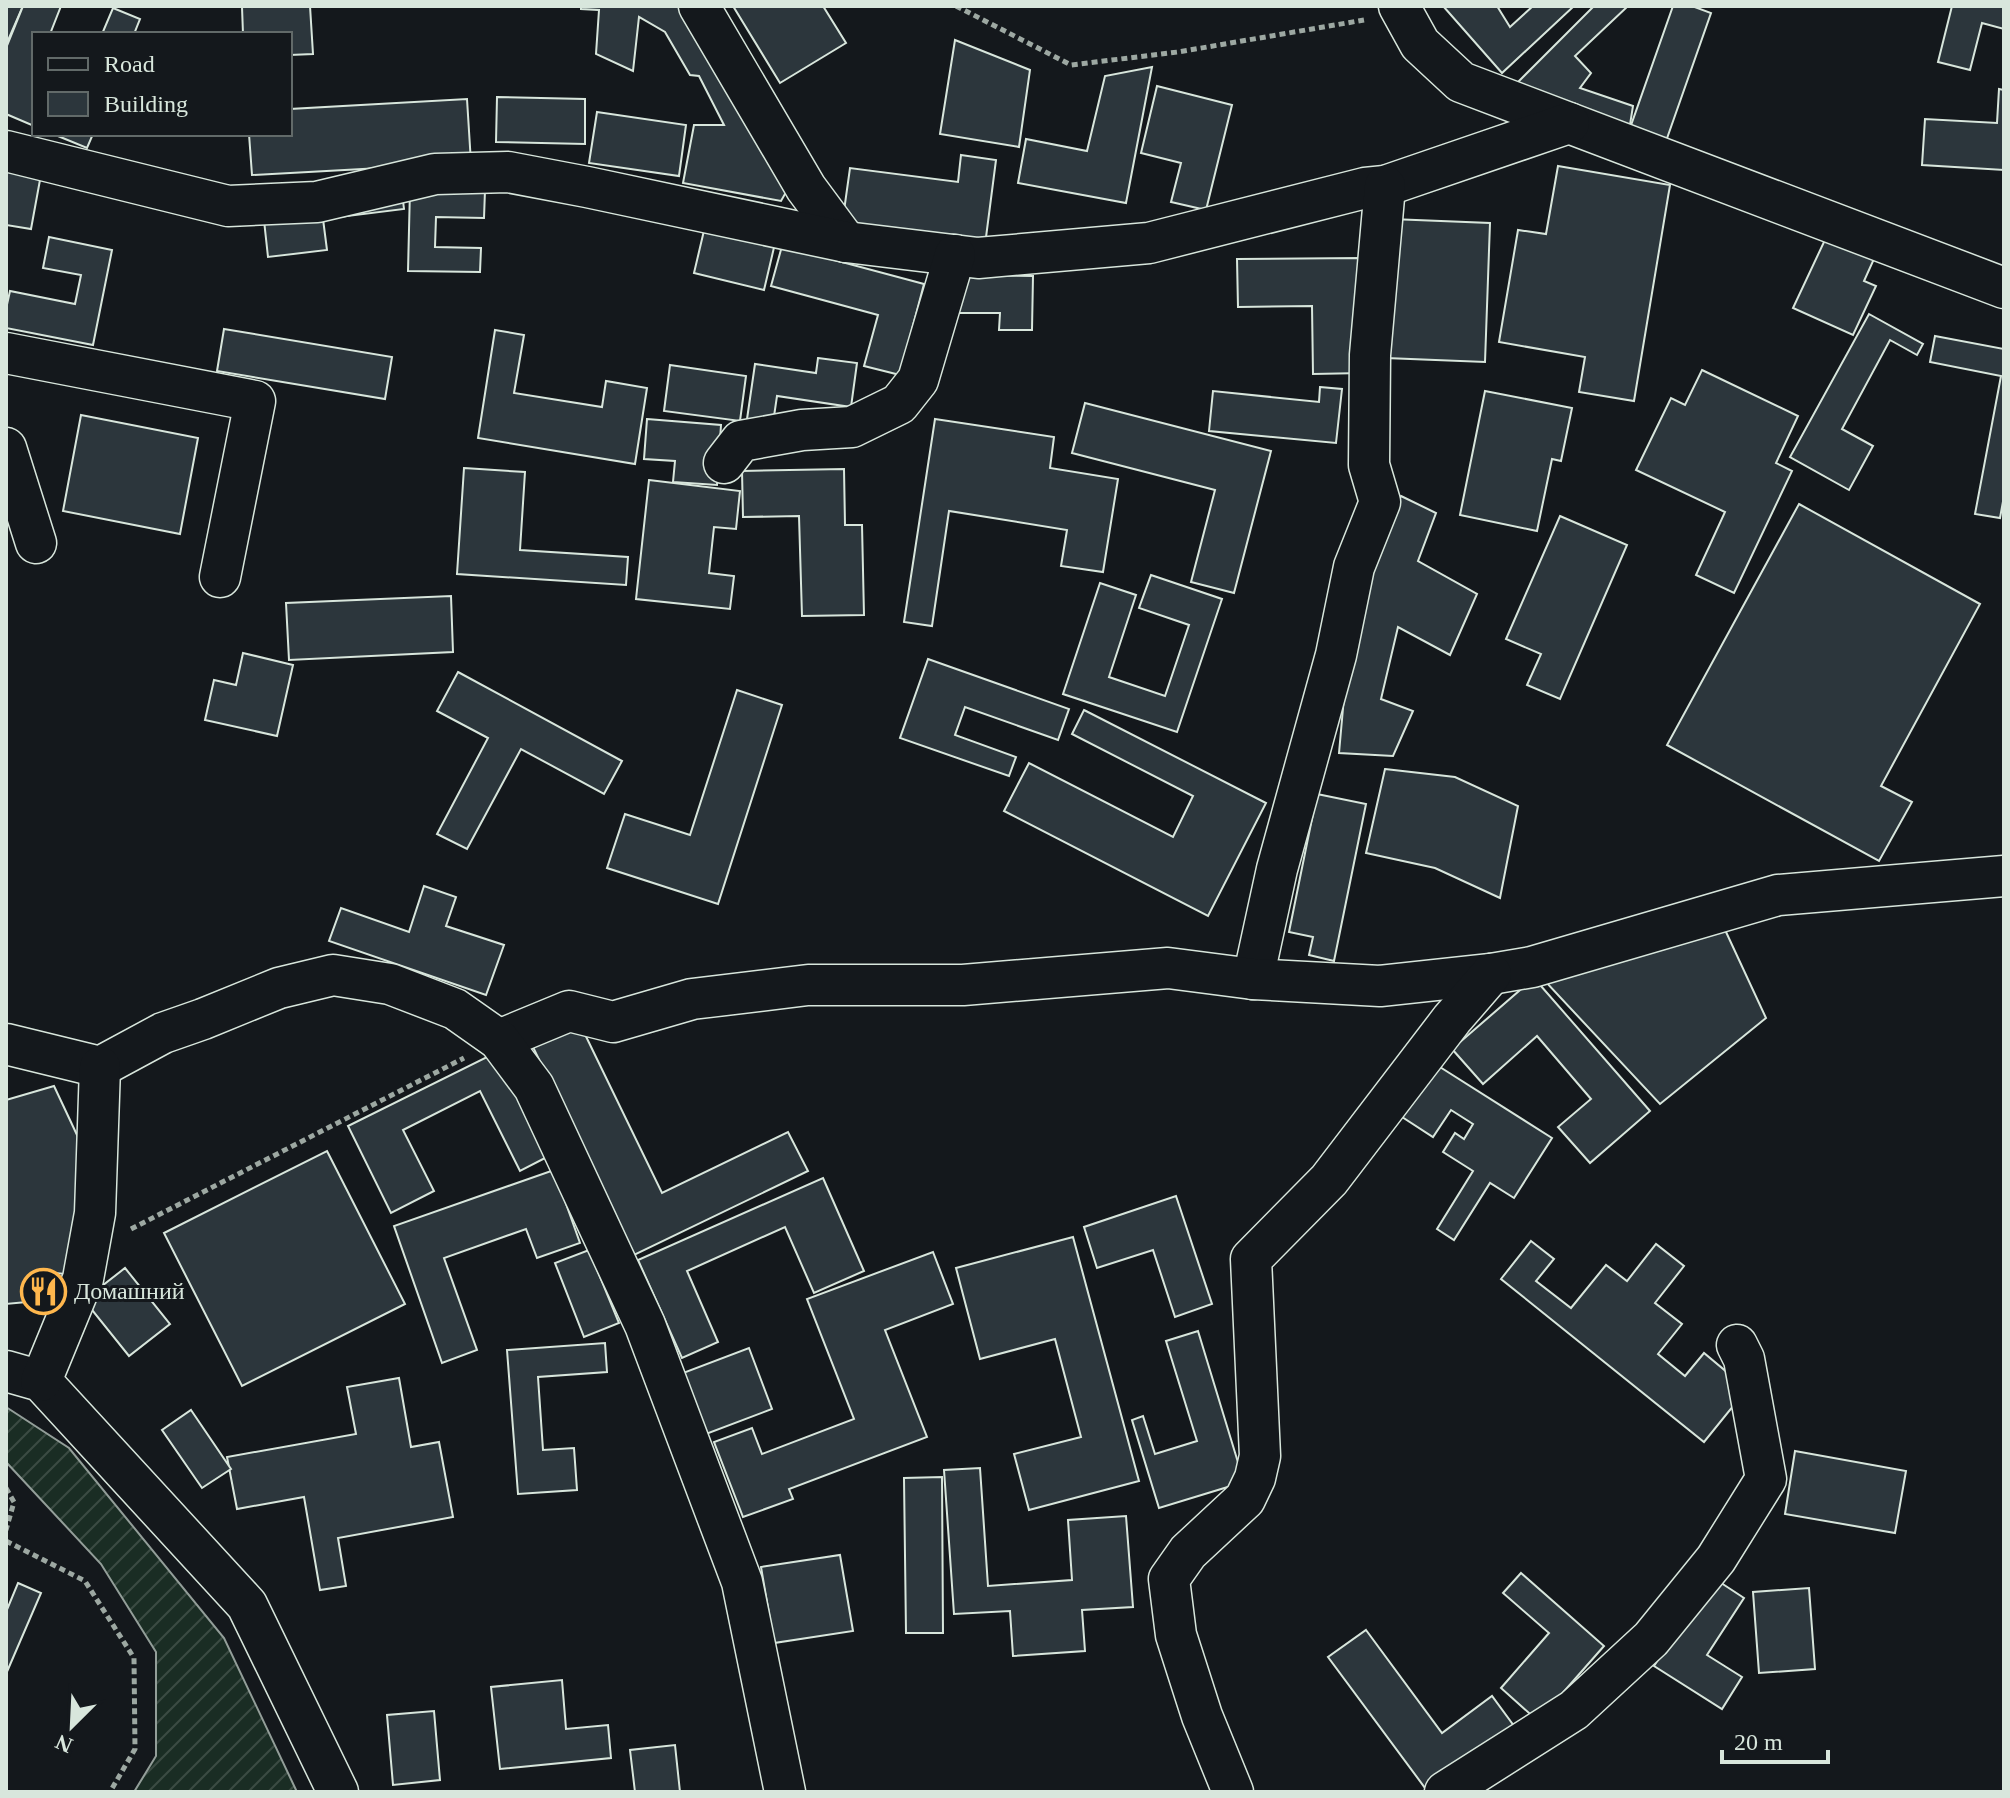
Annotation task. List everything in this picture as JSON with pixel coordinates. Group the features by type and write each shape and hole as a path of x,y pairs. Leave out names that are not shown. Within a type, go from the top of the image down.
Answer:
{"street":[{"path":"699,6 806,188 846,242"},
{"path":"1386,10 1461,82 2004,288"},
{"path":"6,151 228,206 317,202 435,174 508,172 846,242 978,258 1149,243 1365,188 1385,186 1569,123"},
{"path":"1253,979 1277,869 1336,655 1354,567 1380,502 1369,465 1370,355 1385,186"},
{"path":"724,463 741,441 802,430 852,427 899,404 918,380 955,255"},
{"path":"6,353 255,401 220,577"},
{"path":"6,448 36,543"},
{"path":"499,1040 569,1011 613,1022 692,999 808,985 963,985 1168,968 1253,979 1380,986 1491,974 1532,967 1778,895 2004,876"},
{"path":"1233,1792 1202,1716 1176,1635 1169,1579 1188,1552 1245,1499 1255,1478 1260,1456 1251,1259 1329,1180 1452,1019 1491,974"},
{"path":"6,1044 100,1067 163,1033 279,988 333,975 390,984 455,1009 499,1040 534,1087 645,1325 742,1582 785,1792"},
{"path":"100,1067 95,1213 83,1279 23,1376 247,1605 338,1792"},
{"path":"1445,1792 1574,1710 1651,1639 1716,1559 1766,1479 1744,1359 1737,1345"}],"path":[{"path":"956,6 1071,65 1178,52 1365,20 1386,10"},
{"path":"88,1252 499,1040"},
{"path":"6,1488 14,1502 6,1530"},
{"path":"6,1541 85,1581 134,1658 135,1749 110,1792"}],"green space":[{"path":"6,1407 69,1448 224,1638 297,1792 134,1792 156,1756 156,1652 101,1564 6,1462"}],"building":[{"path":"6,6 23,6 6,45"},
{"path":"23,6 61,6 51,32 32,32 32,125 6,114 6,48"},
{"path":"310,6 313,54 292,55 292,32 243,32 242,7"},
{"path":"581,6 694,6 793,180 781,201 683,183 694,125 724,125 699,76 690,75 665,32 639,17 633,71 596,54 599,10 581,9"},
{"path":"733,6 823,6 846,43 780,83"},
{"path":"1443,6 1497,6 1510,27 1533,6 1574,6 1502,73"},
{"path":"1594,6 1628,6 1575,56 1591,73 1580,88 1633,106 1629,131 1509,91"},
{"path":"1673,6 1692,6 1711,13 1665,144 1629,131"},
{"path":"1952,6 2004,6 2004,29 1982,23 1970,70 1938,62"},
{"path":"113,8 140,19 135,32 103,32"},
{"path":"955,40 1030,70 1019,147 940,134"},
{"path":"1152,67 1126,203 1018,183 1026,139 1087,151 1105,76"},
{"path":"1157,86 1232,105 1206,210 1171,202 1181,163 1141,153"},
{"path":"1999,89 2004,90 2004,170 1922,165 1925,119 1997,123"},
{"path":"497,97 585,99 585,144 496,142"},
{"path":"467,99 471,163 252,175 249,136 292,136 292,109"},
{"path":"597,112 686,125 679,176 589,163"},
{"path":"58,136 92,136 87,148"},
{"path":"961,155 996,160 985,245 842,225 850,168 958,182"},
{"path":"6,163 42,169 31,229 6,225"},
{"path":"1558,166 1670,185 1634,401 1579,392 1585,357 1499,342 1518,230 1546,234"},
{"path":"410,189 485,190 484,218 436,217 435,247 481,248 480,272 408,271"},
{"path":"402,193 404,209 323,219 327,250 268,257 263,211"},
{"path":"1391,219 1490,223 1485,362 1386,358"},
{"path":"706,222 776,239 764,290 694,273"},
{"path":"1831,227 1878,250 1864,281 1876,286 1853,335 1793,308"},
{"path":"49,237 112,250 93,345 6,328 10,291 75,304 81,275 43,268"},
{"path":"782,246 924,284 900,375 864,366 878,315 771,286"},
{"path":"1361,258 1363,373 1313,374 1312,306 1238,307 1237,259"},
{"path":"957,275 1033,276 1032,330 999,330 1000,313 957,313"},
{"path":"1869,314 1923,344 1917,355 1890,340 1842,429 1873,446 1849,490 1790,457"},
{"path":"224,329 392,357 385,399 217,371"},
{"path":"495,330 524,335 514,393 602,407 606,381 647,388 635,464 478,438"},
{"path":"1935,336 2004,349 2004,496 2000,518 1975,514 2001,376 1930,362"},
{"path":"818,358 857,363 851,407 777,396 772,430 746,426 755,364 816,373"},
{"path":"670,365 746,376 740,421 664,411"},
{"path":"1702,370 1798,416 1776,463 1792,471 1734,593 1696,575 1725,512 1636,470 1671,398 1685,405"},
{"path":"1320,387 1342,389 1336,443 1209,431 1213,391 1319,402"},
{"path":"1485,391 1572,408 1561,461 1552,459 1537,531 1460,515"},
{"path":"1085,403 1271,451 1234,593 1191,582 1215,490 1072,453"},
{"path":"81,415 198,438 180,534 63,511"},
{"path":"647,419 721,425 717,485 673,482 675,461 644,459"},
{"path":"935,419 1054,437 1050,468 1118,479 1103,572 1061,566 1067,530 949,511 932,626 904,622"},
{"path":"464,468 525,472 520,550 628,557 626,585 457,574"},
{"path":"844,469 845,525 862,525 864,615 802,616 799,516 743,517 742,471"},
{"path":"649,480 740,491 736,529 714,527 709,573 734,576 730,609 636,599"},
{"path":"1401,496 1436,513 1418,561 1477,594 1450,655 1398,627 1381,699 1413,711 1393,756 1339,753 1354,585"},
{"path":"1799,504 1980,604 1881,786 1912,802 1879,861 1667,745"},
{"path":"1560,516 1627,545 1560,699 1527,685 1541,654 1506,639"},
{"path":"1151,575 1222,599 1177,732 1063,694 1100,583 1136,595 1109,677 1165,696 1189,625 1139,608"},
{"path":"451,596 453,652 289,660 286,603"},
{"path":"243,653 293,665 277,736 205,720 214,680 236,685"},
{"path":"928,659 1069,709 1058,740 965,707 955,735 1016,757 1009,776 900,738"},
{"path":"458,672 622,761 604,794 521,749 467,849 437,834 488,738 437,711"},
{"path":"737,690 782,705 718,904 607,868 625,814 690,835"},
{"path":"1084,710 1266,803 1208,916 1004,811 1029,763 1173,837 1193,796 1072,734"},
{"path":"1385,769 1455,777 1518,806 1500,898 1435,868 1366,853"},
{"path":"1317,794 1366,804 1334,961 1309,955 1313,937 1289,932"},
{"path":"424,886 456,897 446,926 504,945 486,995 329,941 341,908 409,932"},
{"path":"1720,919 1766,1018 1660,1104 1544,980"},
{"path":"1534,978 1650,1111 1590,1163 1558,1127 1591,1099 1537,1036 1483,1084 1452,1049"},
{"path":"578,1020 662,1193 788,1132 808,1171 634,1255 531,1043"},
{"path":"497,1052 549,1156 520,1171 480,1091 403,1130 434,1191 391,1213 348,1126"},
{"path":"1432,1062 1552,1138 1514,1198 1490,1183 1454,1240 1437,1229 1473,1171 1443,1152 1455,1133 1464,1139 1473,1124 1451,1110 1433,1137 1399,1115"},
{"path":"54,1086 85,1152 65,1274 36,1271 37,1301 6,1304 6,1100"},
{"path":"327,1151 405,1304 242,1386 164,1233"},
{"path":"554,1170 580,1243 537,1258 526,1229 444,1258 477,1350 442,1363 394,1226"},
{"path":"823,1178 864,1271 814,1293 785,1227 687,1271 718,1342 682,1358 638,1260"},
{"path":"1176,1196 1212,1304 1175,1317 1153,1250 1097,1268 1084,1227"},
{"path":"1073,1237 1139,1481 1029,1510 1014,1454 1081,1437 1055,1339 980,1359 956,1268"},
{"path":"1531,1241 1554,1259 1536,1281 1571,1308 1606,1265 1627,1281 1656,1244 1684,1266 1655,1303 1682,1324 1658,1354 1685,1376 1704,1353 1747,1389 1704,1442 1501,1279"},
{"path":"589,1250 619,1323 584,1337 555,1263"},
{"path":"933,1252 953,1304 885,1330 927,1437 789,1489 793,1499 743,1517 714,1442 752,1428 762,1454 854,1419 807,1299"},
{"path":"125,1268 170,1324 129,1356 84,1300"},
{"path":"1198,1331 1244,1482 1159,1508 1132,1420 1143,1416 1155,1454 1197,1441 1166,1341"},
{"path":"605,1343 607,1372 538,1377 543,1450 574,1448 577,1490 518,1494 507,1350"},
{"path":"749,1348 772,1409 706,1434 683,1373"},
{"path":"399,1378 411,1447 439,1442 453,1517 338,1538 346,1586 320,1590 304,1497 237,1509 227,1457 356,1434 347,1387"},
{"path":"191,1410 231,1469 202,1488 162,1430"},
{"path":"1795,1451 1906,1471 1895,1533 1785,1514"},
{"path":"980,1468 988,1586 1072,1580 1068,1520 1126,1516 1133,1607 1082,1610 1085,1651 1013,1656 1010,1611 954,1614 944,1470"},
{"path":"942,1477 943,1633 906,1633 904,1478"},
{"path":"840,1555 853,1631 774,1643 761,1567"},
{"path":"1521,1573 1604,1646 1538,1721 1501,1688 1549,1633 1503,1593"},
{"path":"1712,1577 1744,1598 1707,1655 1742,1677 1722,1709 1654,1666"},
{"path":"18,1583 41,1593 6,1674 6,1612"},
{"path":"1809,1588 1815,1669 1759,1673 1753,1592"},
{"path":"1366,1630 1442,1733 1492,1696 1517,1730 1428,1792 1328,1657"},
{"path":"562,1680 566,1729 608,1725 611,1758 500,1769 491,1687"},
{"path":"434,1711 440,1780 393,1785 387,1715"},
{"path":"675,1745 680,1792 635,1792 630,1750"}],"place":[{"name":"Домашний","path":"43,1291"}]}
